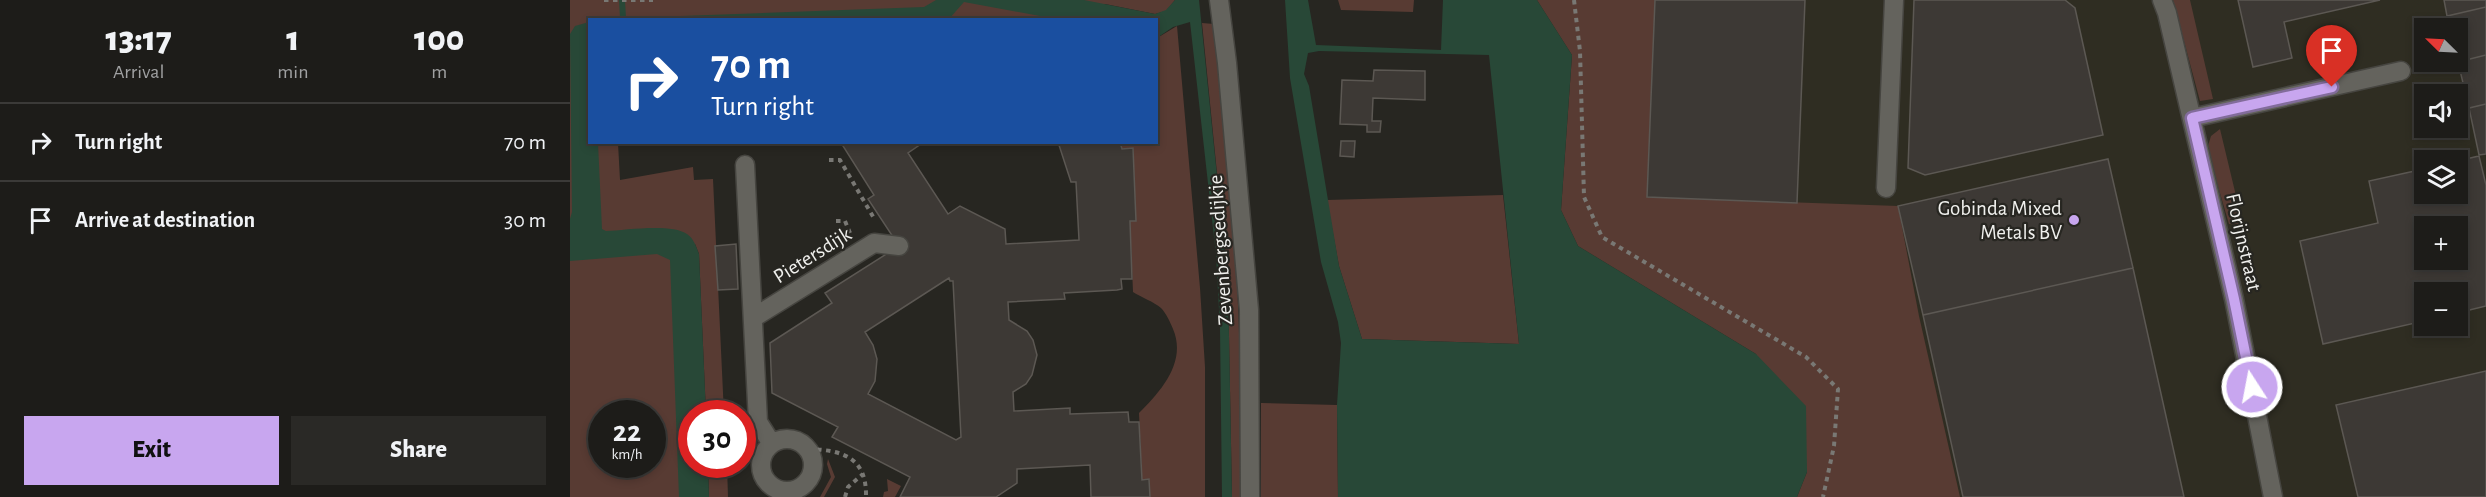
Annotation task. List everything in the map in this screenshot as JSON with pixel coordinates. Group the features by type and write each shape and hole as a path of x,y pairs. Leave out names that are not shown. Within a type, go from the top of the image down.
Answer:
{"street":[{"name":"Zevenbergsedijkje","path":"1219,0 1227,63 1249,310 1250,497"},
{"path":"1886,188 1894,0"},
{"name":"Florijnstraat","path":"2162,0 2168,13 2234,299 2273,497"},
{"path":"2192,118 2401,71"},
{"name":"Pietersdijk","path":"746,165 758,422 772,444"},
{"name":"Pietersdijk","path":"753,318 874,243 894,245"},
{"path":"784,440 797,441 808,449 813,461 812,474 804,485 793,491 778,494 763,475 761,464 764,453 772,444 784,440"}],"path":[{"path":"607,1 653,0"},
{"path":"1574,0 1580,51 1584,197 1602,237 1806,357 1838,388 1834,446 1822,497"},
{"path":"829,160 840,160 894,245"},
{"path":"808,449 833,450 856,463 867,481 866,497"},
{"path":"845,497 848,487 863,474"}],"shaded area":[{"path":"570,0 1175,0 1166,11 1155,14 1105,4 1040,16 1048,18 588,18 588,144 618,144 620,180 693,167 694,180 713,179 723,400 705,400 699,254 695,244 693,400 678,400 678,478 695,478 699,497 570,497"},
{"path":"619,0 625,0 626,18 620,18"},
{"path":"936,0 1084,0 1155,14 1166,10 1175,0 1199,0 1228,283 1232,497 1222,497 1220,329 1216,255 1190,22 1173,27 1158,37 1158,18 1051,18 964,2 950,18 626,18 924,7"},
{"path":"1285,0 1308,0 1316,45 1441,50 1443,0 1537,0 1572,55 1561,210 1578,246 1756,354 1806,406 1807,472 1797,497 1338,497 1337,405 1341,343 1338,322 1321,262 1290,78","holes":["1319,51 1489,55 1519,344 1362,339 1339,266 1309,86 1304,74 1308,53"]},
{"path":"1338,0 1414,0 1413,12 1341,10"},
{"path":"1537,0 2486,0 2486,497 1797,497 1807,472 1756,354 1578,246 1572,55"},
{"path":"1537,0 1655,0 1647,197 1898,206 1919,316 1960,497 1797,497 1807,472 1756,354 1578,246 1561,210 1572,55"},
{"path":"2173,0 2190,0 2213,99 2200,101"},
{"path":"588,22 588,144 598,144 602,229 606,231 660,228 680,231 691,238 699,254 705,400 678,400 678,471 670,260 657,254 570,261 572,212 570,34 575,26"},
{"path":"1202,23 1214,24 1232,201 1239,319 1241,497 1232,497 1228,283"},
{"path":"1177,26 1205,367 1205,497 1150,497 1149,479 1142,480 1139,413 1170,375 1177,353 1172,326 1163,310 1133,292 1130,221 1136,220 1133,149 1122,149 1120,144 1158,144 1158,37"},
{"path":"2220,129 2243,225 2229,224 2207,149 2211,136"},
{"path":"1503,195 1519,344 1362,339 1339,266 1327,200"},
{"path":"1261,403 1337,405 1338,497 1261,497"},
{"path":"828,459 835,477 824,497 820,497 831,477 827,464"},
{"path":"678,478 708,478 709,497 679,497"},
{"path":"708,478 727,478 728,497 709,497"},
{"path":"887,479 901,486 895,497 883,497 884,492 888,491"}],"building":[{"path":"1655,0 1805,0 1797,203 1647,197"},
{"path":"1914,0 2065,0 2075,8 2103,135 1925,175 1908,168"},
{"path":"2238,0 2380,0 2284,22 2292,58 2253,67"},
{"path":"2444,0 2486,0 2486,7 2447,16"},
{"path":"2486,7 2486,55 2468,60 2468,18 2448,18 2447,16"},
{"path":"2486,55 2486,104 2469,108 2468,84 2463,84 2460,72 2468,72 2468,60"},
{"path":"1374,70 1425,71 1425,100 1373,98 1372,121 1381,121 1380,132 1367,132 1367,125 1340,124 1342,80 1373,81"},
{"path":"2486,104 2486,154 2479,155 2469,108"},
{"path":"1341,141 1355,141 1354,157 1340,156"},
{"path":"846,144 921,144 908,153 948,214 960,206 1005,229 1006,244 1079,240 1076,182 1071,182 1059,144 1121,144 1122,149 1133,148 1136,221 1130,221 1132,279 1121,279 1122,289 1117,290 1064,293 1065,299 1008,302 1009,320 1027,331 1033,340 1037,355 1032,375 1026,384 1013,392 1014,411 1070,408 1070,414 1128,412 1129,422 1139,422 1142,480 1149,479 1150,497 1091,497 1090,465 1017,469 1017,483 996,497 900,497 910,477 832,437 838,427 772,393 770,343 832,303 825,293 899,246 868,199 874,195 843,146","holes":["949,278 953,281 961,437 956,440 868,394 875,381 877,359 873,345 865,332"]},
{"path":"2479,156 2486,185 2486,306 2468,310 2468,282 2414,282 2414,323 2323,344 2300,241 2378,223 2369,181 2414,171 2414,204 2468,204 2468,158"},
{"path":"2108,159 2133,268 1923,315 1898,206"},
{"path":"736,244 738,289 718,290 715,246"},
{"path":"2133,268 2184,497 1963,497 1923,315"},
{"path":"2486,371 2486,497 2358,497 2336,405"}],"place":[{"name":"Gobinda Mixed Metals BV","path":"2074,220"}],"route":[{"path":"2252,387 2192,118 2332,87"}]}
